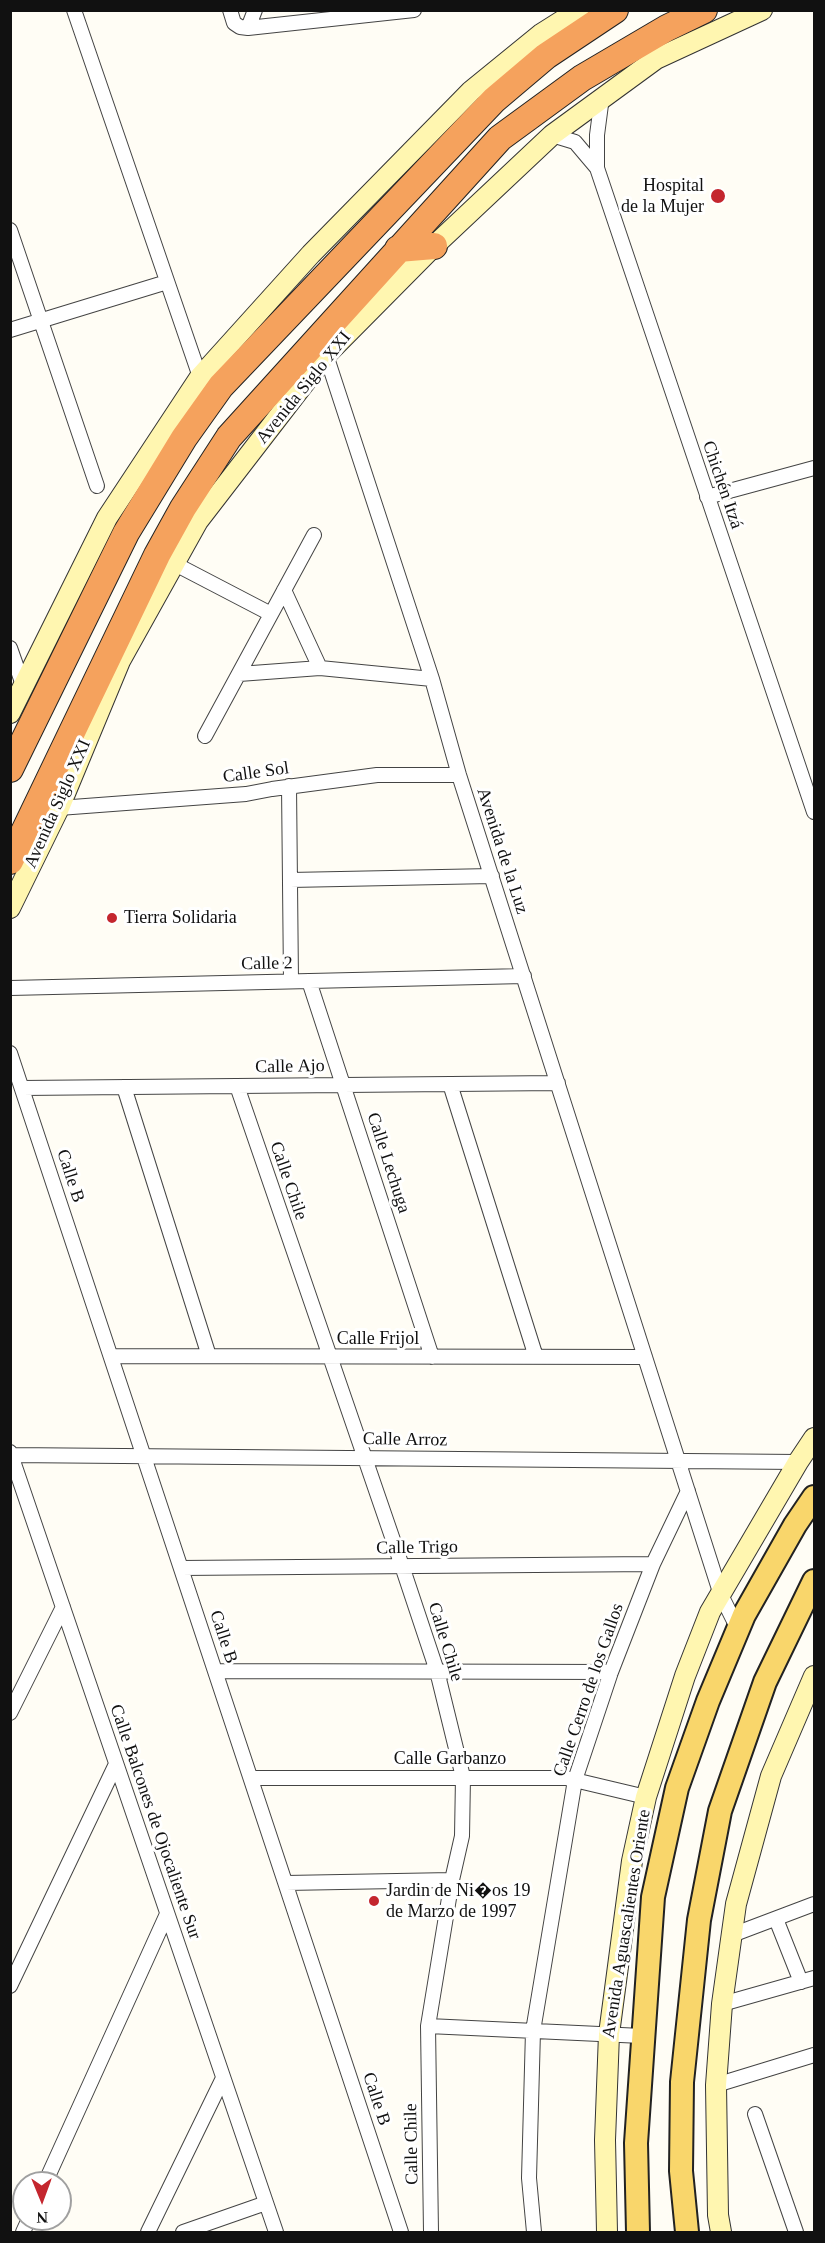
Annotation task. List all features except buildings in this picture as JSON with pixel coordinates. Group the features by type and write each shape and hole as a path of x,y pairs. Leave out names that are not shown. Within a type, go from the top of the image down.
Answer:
{"highway":[{"path":"10,769 126,533 184,438 221,386 494,100 546,56 615,10"},
{"name":"Avenida Siglo XXI","path":"10,861 124,622 183,508 229,437 500,138 582,78 667,28 704,10"},
{"path":"398,249 434,246"},
{"path":"248,356 267,394"}],"main road":[{"name":"Avenida Aguascalientes Oriente","path":"638,2232 636,2143 653,1897 677,1788 708,1701 744,1615 814,1497"},
{"path":"687,2232 681,2171 682,2082 699,1920 720,1811 765,1682 814,1581"}],"street":[{"path":"74,10 200,377"},
{"path":"248,28 255,10"},
{"path":"232,17 240,27 248,28 414,10"},
{"path":"10,712 107,518 200,377 311,254 471,91 541,34 579,10"},
{"name":"Avenida Siglo XXI","path":"10,908 59,808 120,661 198,520 326,355 434,246 552,135 656,59 762,10"},
{"path":"597,168 597,135 602,97"},
{"path":"552,135 575,142 597,168"},
{"name":"Chichén Itzá","path":"597,168 814,812"},
{"path":"10,230 97,486"},
{"path":"10,330 167,282"},
{"name":"Avenida de la Luz","path":"326,355 432,679 459,774 721,1594 738,1629"},
{"path":"707,497 814,468"},
{"path":"205,736 314,535"},
{"path":"175,564 271,614"},
{"path":"284,590 320,668"},
{"path":"10,648 23,685"},
{"path":"239,674 320,668 432,679"},
{"name":"Calle Sol","path":"59,808 246,794 377,775 459,774"},
{"path":"289,786 291,981"},
{"path":"290,880 492,876"},
{"name":"Calle 2","path":"10,988 524,976"},
{"name":"Calle Lechuga","path":"309,981 432,1357"},
{"name":"Calle B","path":"10,1053 401,2232"},
{"name":"Calle Ajo","path":"22,1088 558,1083"},
{"path":"450,1084 536,1357"},
{"name":"Calle Chile","path":"237,1086 402,1566 436,1671 463,1777 462,1836 452,1880 428,2026 431,2232"},
{"path":"124,1087 209,1356"},
{"name":"Calle Frijol","path":"111,1356 645,1357"},
{"name":"Avenida Aguascalientes Oriente","path":"607,2232 605,2140 609,2034 632,1861 646,1797 685,1676 710,1612 814,1438"},
{"name":"Calle Arroz","path":"11,1454 798,1462"},
{"name":"Calle Balcones de Ojocaliente Sur","path":"11,1454 276,2232"},
{"name":"Calle Cerro de los Gallos","path":"534,2232 529,2178 533,2031 575,1780 610,1672 653,1564 688,1491"},
{"name":"Calle Trigo","path":"181,1568 653,1564"},
{"path":"10,1713 63,1607"},
{"path":"215,1671 610,1672"},
{"path":"721,2232 718,2215 716,2085 722,2004 736,1904 771,1776 814,1676"},
{"path":"10,1986 117,1764"},
{"name":"Calle Garbanzo","path":"251,1778 566,1778 646,1797"},
{"path":"286,1883 452,1880"},
{"path":"732,1935 814,1904"},
{"path":"50,2171 167,1914"},
{"path":"776,1919 801,1982"},
{"path":"722,2004 814,1978"},
{"path":"428,2026 642,2036"},
{"path":"716,2085 814,2055"},
{"path":"148,2232 223,2078"},
{"path":"755,2114 796,2232"},
{"path":"183,2232 266,2203"}],"place":[{"name":"Hospital de la Mujer","path":"718,196"},
{"name":"Tierra Solidaria","path":"112,918"},
{"name":"Jardin de Ni�os 19 de Marzo de 1997","path":"374,1901"}]}
